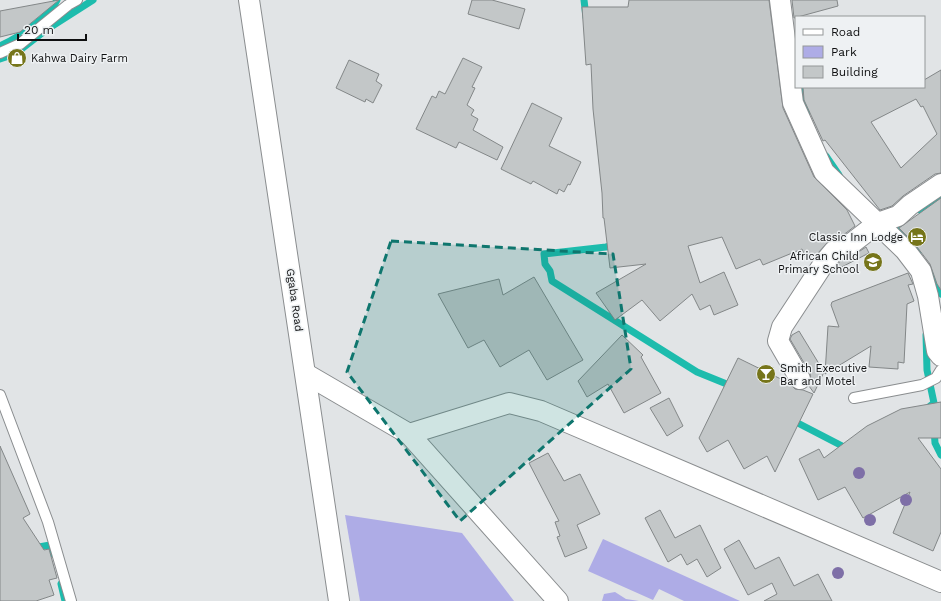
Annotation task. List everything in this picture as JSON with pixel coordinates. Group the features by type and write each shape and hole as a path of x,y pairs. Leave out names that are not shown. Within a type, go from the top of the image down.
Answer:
{"street":[{"name":"Ggaba Road","path":"249,0 339,601"},
{"path":"780,0 793,103 824,172 905,250 921,271 928,296 938,351 941,356"},
{"path":"800,379 778,341 782,327 824,263 834,251 852,243 878,224 898,216 941,184"},
{"path":"306,374 409,434 558,601"},
{"path":"409,434 509,403 541,411 941,582"}],"lane":[{"path":"0,53 20,44 68,5 77,0"},
{"path":"854,398 922,385 936,378 941,370"},
{"path":"0,395 48,522 71,601"}],"highlighted area":[{"path":"391,241 613,254 631,369 460,521 347,372"}],"green space":[{"path":"345,515 462,533 514,601 360,601"},
{"path":"603,539 740,601 684,601 659,589 653,600 588,571"},
{"path":"615,592 626,599 639,601 602,601 604,594"}],"building":[{"path":"59,0 20,32 0,37 0,11"},
{"path":"472,0 492,0 525,9 519,29 468,14"},
{"path":"629,0 769,0 783,108 814,177 847,210 855,226 846,233 829,241 817,254 806,258 802,249 763,265 760,259 736,269 722,237 688,246 700,283 724,272 738,305 714,315 710,305 700,310 692,294 660,321 642,300 615,320 596,293 646,264 610,268 603,218 602,193 593,109 591,64 586,65 582,7 628,7"},
{"path":"792,0 837,0 838,6 801,16 795,16 794,18"},
{"path":"463,58 482,67 472,87 475,88 467,105 474,110 471,115 478,119 473,130 503,147 497,160 459,142 456,148 416,129 432,96 436,98 439,91 445,94"},
{"path":"349,60 379,74 376,81 382,85 373,103 366,99 365,102 336,88"},
{"path":"941,70 941,173 935,174 903,196 892,206 880,210 825,140 823,141 804,100 803,88 925,88 925,79","holes":["916,99 921,107 923,106 937,134 901,168 871,122"]},
{"path":"532,103 562,118 549,146 581,162 570,185 568,184 564,192 559,189 557,194 533,181 531,184 501,169"},
{"path":"941,198 941,290 937,284 930,264 914,243 899,228"},
{"path":"866,247 869,253 832,272 841,260"},
{"path":"908,273 913,284 908,285 914,301 907,304 904,363 898,362 898,369 869,367 871,346 825,374 828,326 839,327 831,305 832,302"},
{"path":"534,277 583,360 547,380 529,350 500,367 484,340 468,348 438,294 499,279 503,295"},
{"path":"799,331 824,372 814,393 809,386 811,379 810,373 790,339 792,335"},
{"path":"622,335 643,355 641,357 661,393 624,413 608,384 587,397 578,381"},
{"path":"738,358 789,383 795,389 813,394 775,472 767,456 744,469 728,440 707,452 699,438"},
{"path":"669,398 683,426 667,436 650,408"},
{"path":"941,402 941,438 918,438 941,469 941,532 933,551 893,533 910,492 863,518 845,487 818,500 799,459 819,449 824,458 867,426 901,409"},
{"path":"0,446 30,514 23,518 44,550 49,549 57,578 49,580 54,595 36,601 0,601"},
{"path":"548,453 564,481 580,474 600,514 577,525 587,548 565,557 557,537 560,536 555,522 559,521 529,463"},
{"path":"660,510 675,538 700,525 721,568 707,577 697,559 687,565 681,554 668,562 645,518"},
{"path":"739,540 755,569 779,557 794,586 818,574 832,601 764,601 777,594 772,583 748,595 724,549"}],"waterway":[{"path":"0,46 32,27 47,14 57,0"},
{"path":"0,59 15,54 46,30 93,0"},
{"path":"584,0 586,17"},
{"path":"800,89 807,112"},
{"path":"826,156 839,175"},
{"path":"920,210 941,195"},
{"path":"903,221 898,225 919,251"},
{"path":"612,242 614,245 606,247 544,254 545,264 550,271 552,281 697,372 734,387"},
{"path":"928,269 941,294"},
{"path":"926,335 927,370 934,403 930,406 931,410"},
{"path":"790,419 848,449"},
{"path":"934,428 935,443 941,455"},
{"path":"35,550 39,547 50,545 53,554"},
{"path":"61,584 65,601"}],"place":[{"name":"Kahwa Dairy Farm","path":"17,58"},
{"name":"Classic Inn Lodge","path":"917,237"},
{"name":"African Child Primary School","path":"873,262"},
{"name":"Smith Executive Bar and Motel","path":"766,374"}]}
